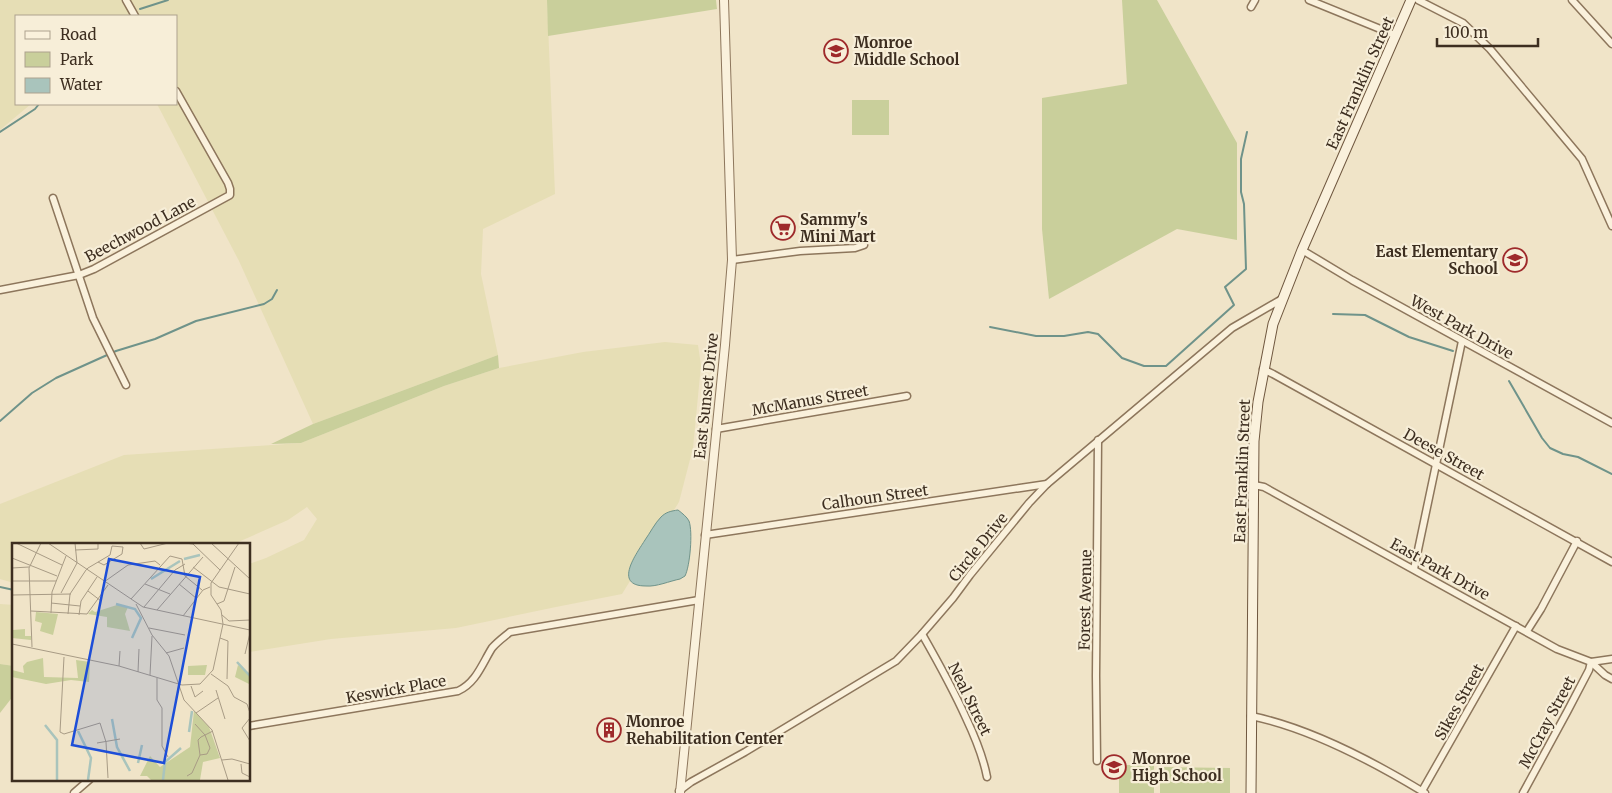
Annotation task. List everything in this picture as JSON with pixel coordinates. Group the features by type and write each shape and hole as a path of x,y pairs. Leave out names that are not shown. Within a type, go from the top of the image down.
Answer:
{"main road":[{"name":"East Franklin Street","path":"1251,793 1254,441 1263,370 1273,324 1302,250 1412,0"}],"street":[{"path":"126,0 134,15"},
{"name":"East Sunset Drive","path":"679,792 732,260 724,0"},
{"path":"1251,7 1255,0"},
{"path":"1309,0 1395,35"},
{"path":"1418,0 1463,23 1490,49 1582,159 1612,226"},
{"path":"1572,0 1612,44"},
{"name":"Beechwood Lane","path":"0,290 79,275 94,269 230,195 228,183 178,95"},
{"path":"53,198 93,318 126,385"},
{"path":"732,260 800,251 855,248 864,245"},
{"name":"West Park Drive","path":"1302,250 1612,423"},
{"name":"Circle Drive","path":"679,792 691,782 896,661 922,634 1047,484 1232,328 1282,300"},
{"path":"1414,569 1462,341"},
{"name":"Deese Street","path":"1263,370 1435,462 1612,562"},
{"name":"McManus Street","path":"716,429 907,396"},
{"name":"Forest Avenue","path":"1097,761 1098,440"},
{"name":"Calhoun Street","path":"706,535 1047,484"},
{"name":"East Park Drive","path":"1254,485 1264,487 1557,649 1591,662 1612,678"},
{"path":"1526,631 1541,610 1577,541"},
{"name":"Keswick Place","path":"250,726 458,691 467,687 482,668 493,647 510,632 699,600"},
{"name":"Sikes Street","path":"1424,792 1516,626"},
{"name":"Neal Street","path":"922,634 950,683 977,742 984,761 987,777"},
{"path":"1591,662 1612,659"},
{"name":"McCray Street","path":"1523,793 1589,670 1591,662"},
{"path":"1252,716 1309,733 1392,773 1424,792"},
{"path":"74,793 89,780"}],"shaded area":[{"path":"0,0 547,0 555,194 483,229 481,274 498,355 313,424 239,261 158,105 178,105 178,15 15,15 15,105 30,105 0,130"},
{"path":"665,342 698,345 701,365 693,448 679,502 622,594 456,628 331,639 250,652 250,564 304,540 317,519 307,507 288,520 236,543 12,543 12,582 0,579 0,504 124,455 301,443 444,386 499,368 583,352"},
{"path":"0,604 12,605 12,666 0,664"}],"green space":[{"path":"547,0 716,0 717,9 548,36"},
{"path":"1122,0 1157,0 1237,143 1237,240 1177,229 1049,299 1042,229 1042,98 1127,84"},
{"path":"852,100 889,100 889,135 852,135"},
{"path":"498,355 499,368 444,386 301,443 271,444 313,424"},
{"path":"0,664 12,666 12,698 0,713"},
{"path":"1119,765 1154,765 1154,793 1119,793"},
{"path":"1160,767 1230,768 1230,793 1160,793"}],"water":[{"path":"678,510 689,521 691,533 685,576 654,586 636,585 630,581 629,575 633,560 661,517 669,512"}],"waterway":[{"path":"140,9 168,0"},
{"path":"0,132 38,105"},
{"path":"990,327 1036,336 1064,336 1088,332 1098,334 1122,358 1144,366 1166,366 1234,305 1225,287 1246,269 1241,159 1247,132"},
{"path":"0,421 32,393 56,378 116,351 155,339 196,321 264,304 272,299 277,290"},
{"path":"1333,314 1365,315 1409,337 1453,351"},
{"path":"1509,381 1542,438 1550,448 1563,454 1578,457 1612,474"},
{"path":"0,587 12,590"}],"place":[{"name":"Monroe Middle School","path":"836,51"},
{"name":"Sammy's Mini Mart","path":"783,228"},
{"name":"East Elementary School","path":"1515,260"},
{"name":"Monroe Rehabilitation Center","path":"609,730"},
{"name":"Monroe High School","path":"1114,767"}]}
